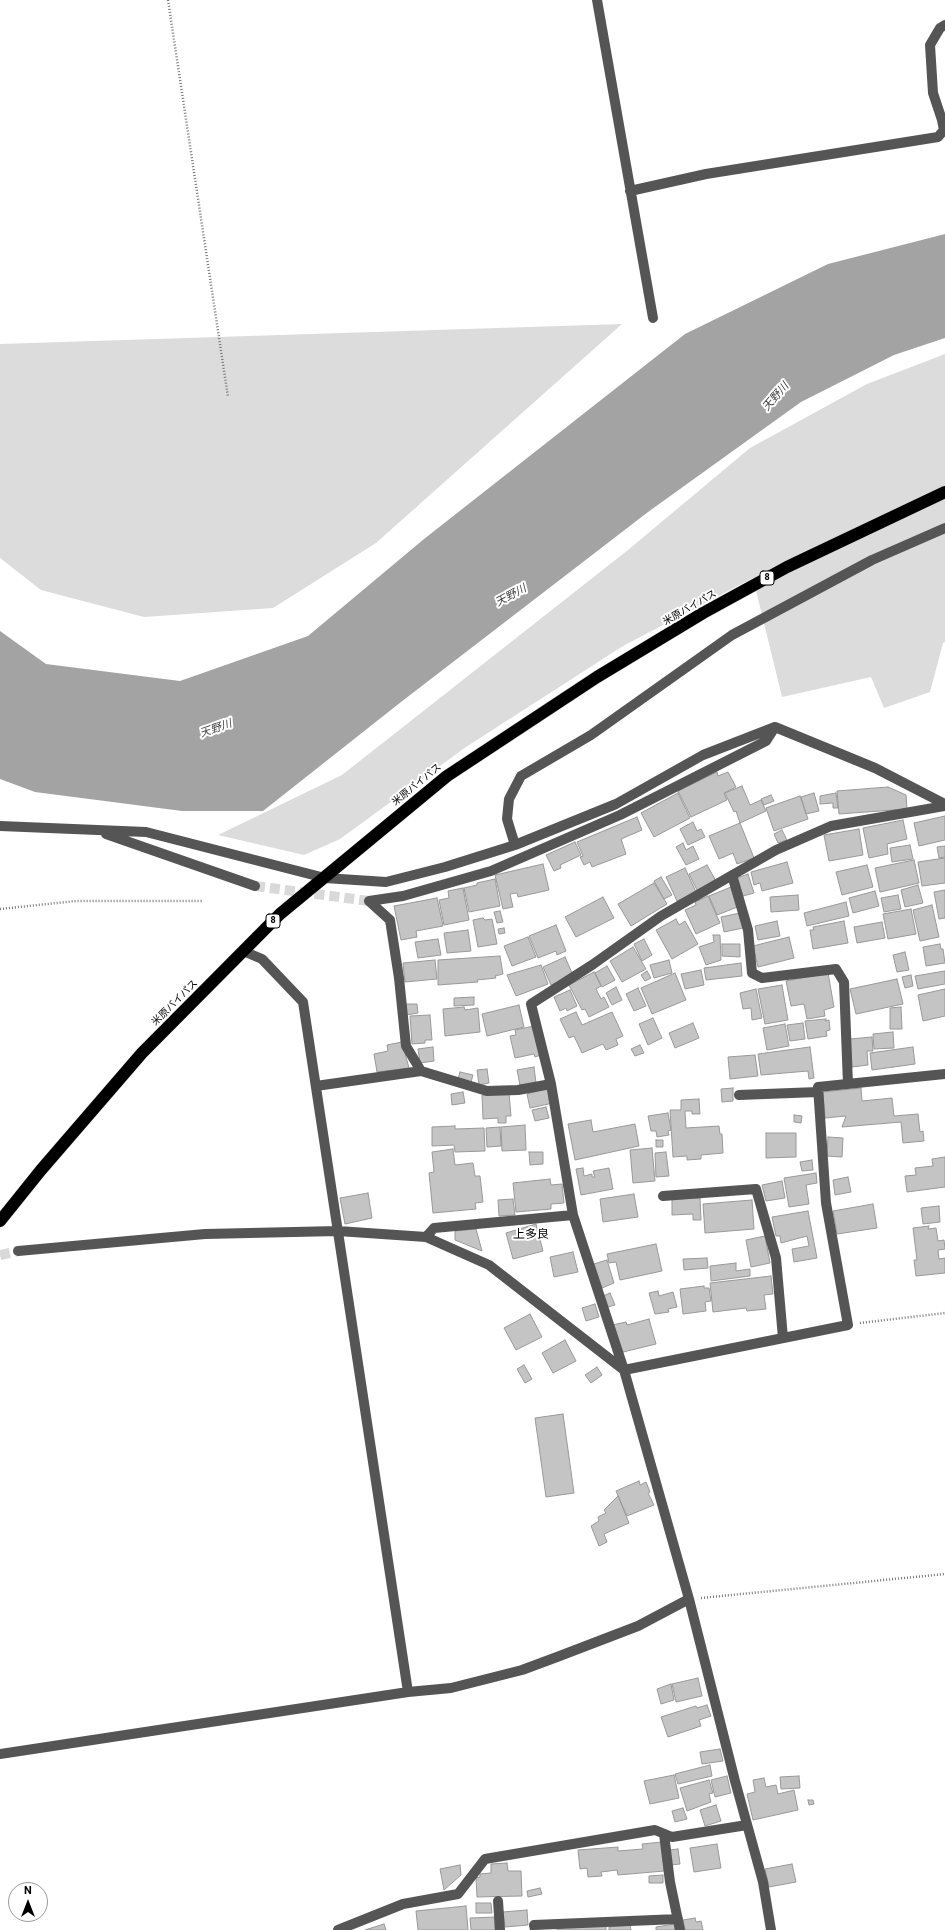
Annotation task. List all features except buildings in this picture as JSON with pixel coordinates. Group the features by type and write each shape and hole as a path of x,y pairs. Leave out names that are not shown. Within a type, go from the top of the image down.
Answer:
{"highway":[{"name":"米原バイパス","path":"0,1221 41,1170 142,1053 280,914 447,776 597,677 703,613 787,567 945,492"}],"street":[{"path":"597,0 653,318"},
{"path":"630,191 706,174 938,137 944,130 933,93 930,45 940,28 945,25"},
{"path":"515,845 507,819 509,799 522,776 590,735 732,635 872,560 945,528"},
{"path":"421,1071 406,1046 399,978 390,920 369,901 403,896 491,871 634,808 766,741 775,727"},
{"path":"0,826 146,832 325,878 386,882 445,867 515,845 616,804 703,755 775,727 875,768 945,805"},
{"path":"771,1930 763,1882 689,1599 624,1370 573,1215 551,1084 531,1004 592,966 661,916 776,850 831,826 945,805"},
{"path":"95,830 255,886"},
{"path":"732,875 748,930 752,974 762,978 836,969 844,982 848,1084"},
{"path":"243,951 262,958 302,1002 408,1692"},
{"path":"316,1086 421,1071 488,1091 518,1090 551,1084"},
{"path":"18,1252 204,1234 338,1231 426,1237 489,1265 624,1370 848,1325 826,1203 818,1087 945,1074"},
{"path":"739,1095 818,1092"},
{"path":"663,1196 756,1189 776,1258 783,1338"},
{"path":"426,1237 434,1228 573,1215"},
{"path":"0,1754 408,1692 451,1688 522,1670 638,1626 689,1599"},
{"path":"338,1930 403,1904 458,1894 484,1859 655,1830 672,1837 747,1825"},
{"path":"664,1834 670,1882 680,1930"},
{"path":"498,1901 500,1930"},
{"path":"535,1930 534,1925 678,1919"}],"path":[{"path":"168,0 228,396"},
{"path":"0,909 76,901 203,900"},
{"path":"848,1325 945,1313"},
{"path":"689,1599 945,1574"}],"shaded area":[{"path":"622,324 376,543 273,608 144,617 41,590 0,558 0,344"},
{"path":"945,354 945,642 943,643 930,692 884,708 871,677 782,697 753,578 623,646 466,747 340,839 304,855 218,835 342,775 628,550 750,448 867,384"}],"water":[{"name":"天野川","path":"945,234 945,338 894,355 801,402 648,512 401,702 263,811 182,811 35,792 0,779 0,631 46,664 180,681 308,636 424,539 685,334 828,264"}],"tunnel":[{"path":"255,886 369,901"},
{"path":"0,1255 18,1251"}],"district":[{"name":"上多良","path":"531,1235"}]}
